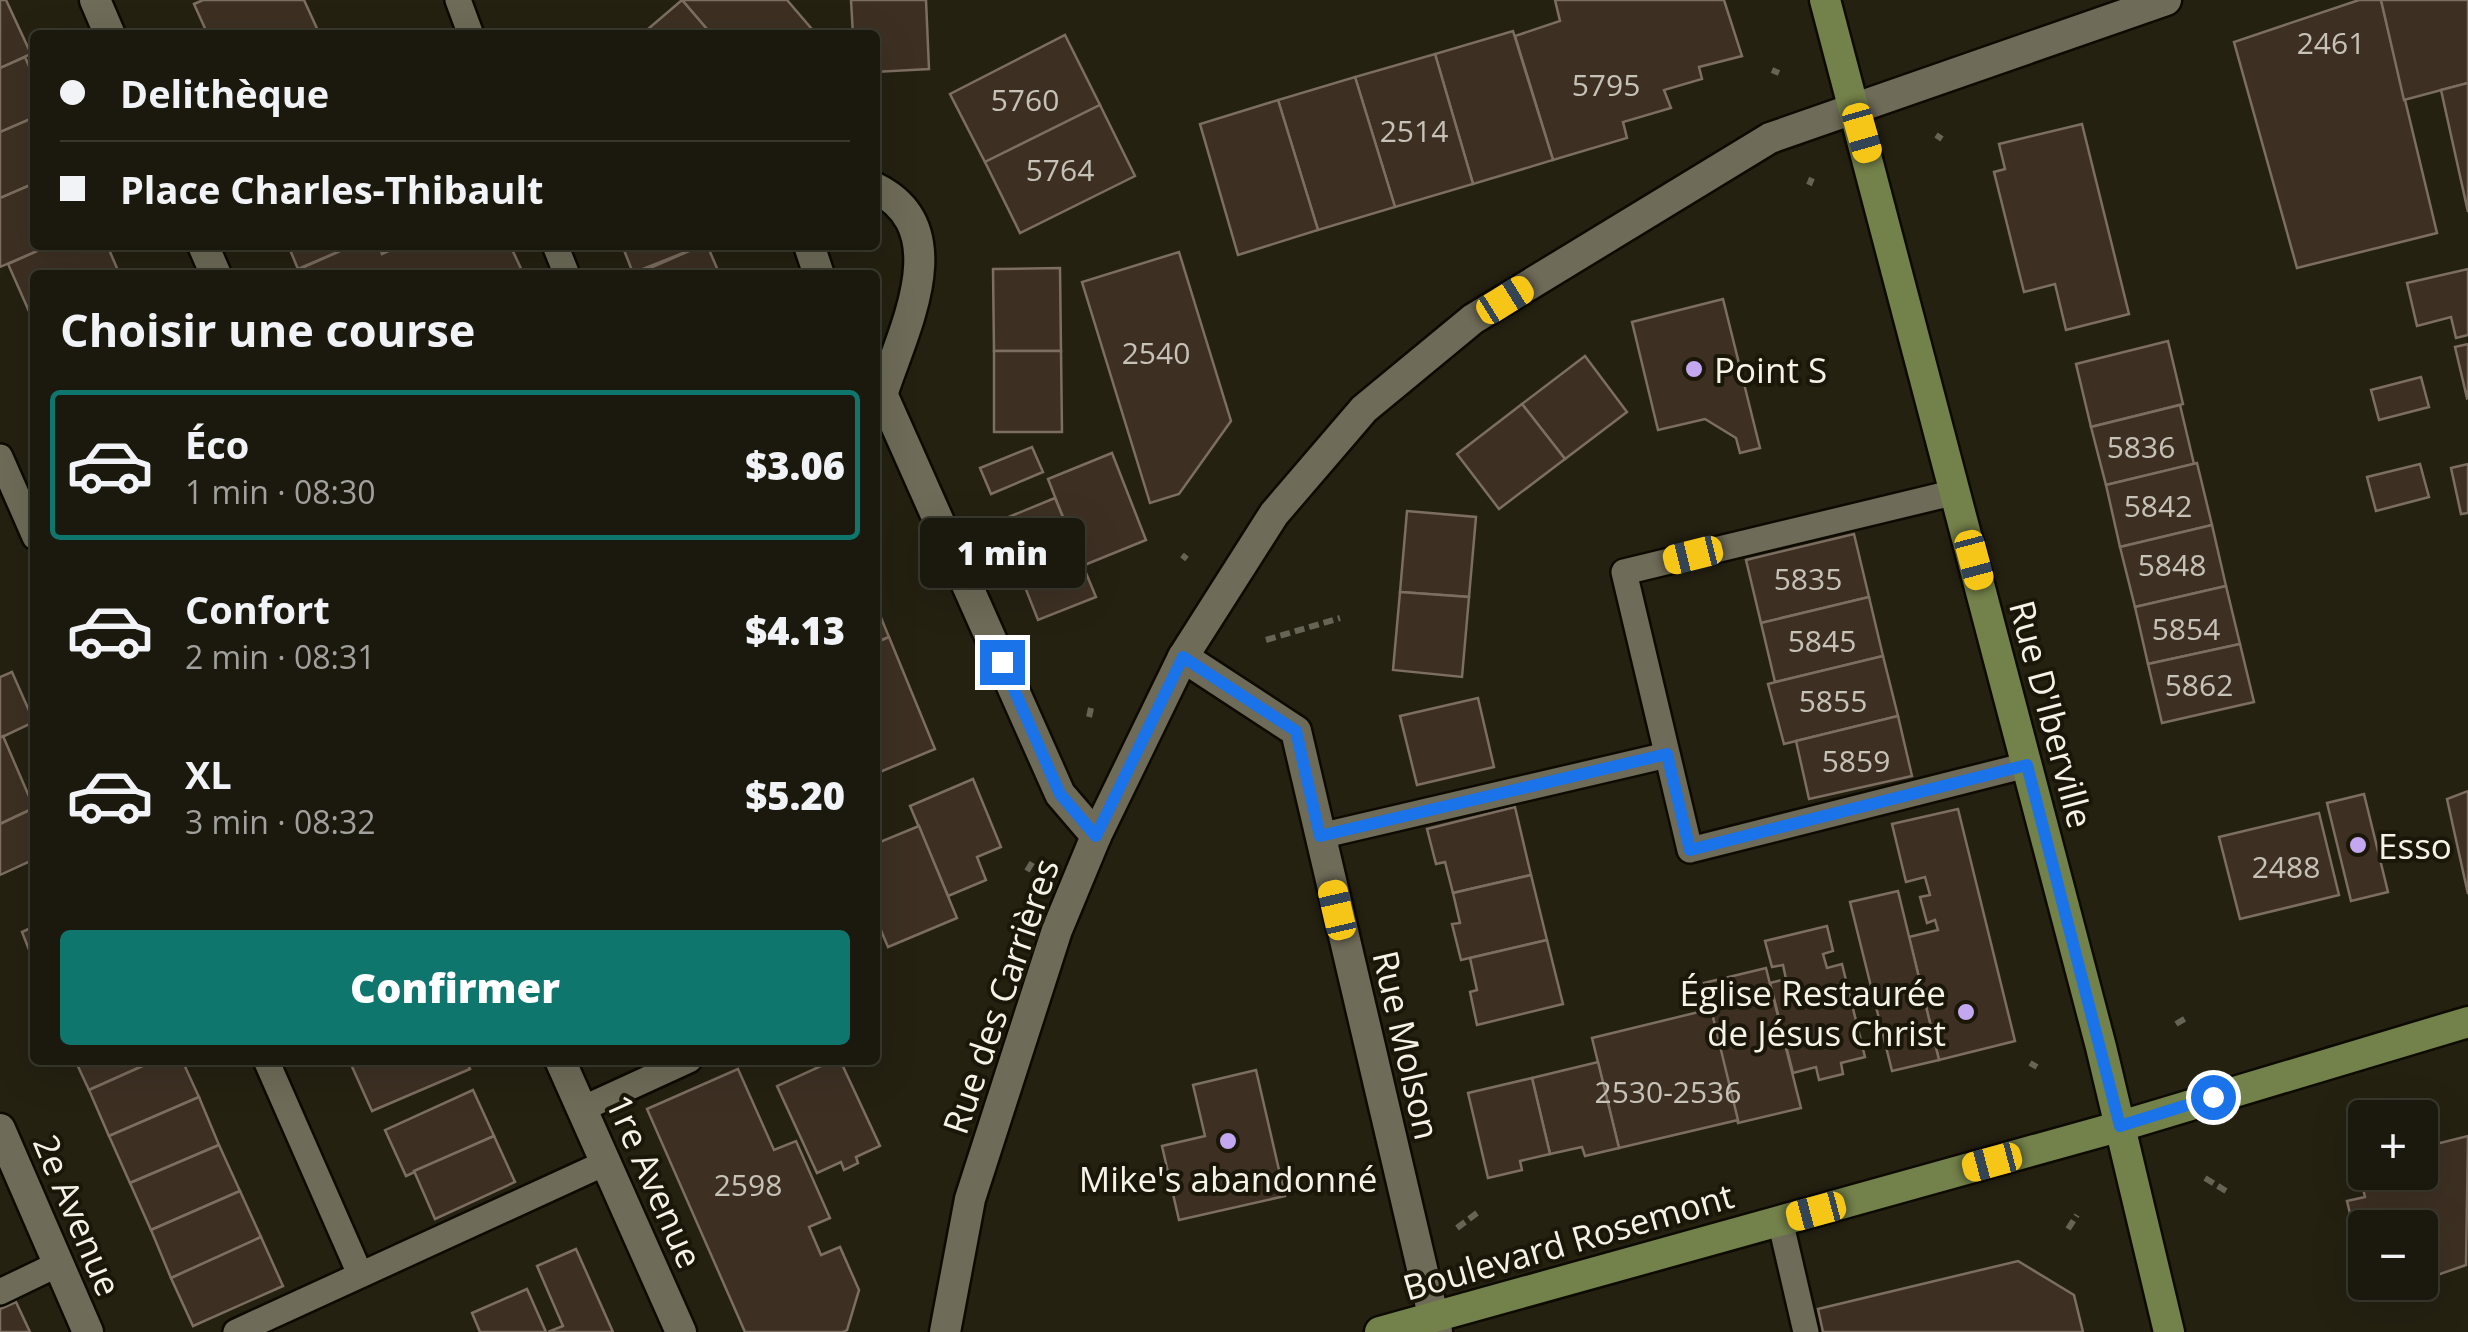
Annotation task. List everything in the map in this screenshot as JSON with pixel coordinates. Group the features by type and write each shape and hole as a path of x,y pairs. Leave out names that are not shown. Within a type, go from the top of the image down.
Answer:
{"main road":[{"name":"Rue D'Iberville","path":"1826,0 2120,1126 2169,1332"},
{"name":"Boulevard Rosemont","path":"1380,1332 1435,1325 1780,1220 2120,1126 2468,1022"}],"street":[{"path":"95,0 108,30"},
{"name":"Rue des Carrières","path":"945,1332 970,1199 1057,930 1096,836 1183,657 1274,514 1364,409 1474,319 1770,138 2166,0"},
{"path":"880,190 897,199 915,226 921,263 880,382"},
{"path":"880,387 1060,794 1096,836"},
{"name":"Rue Molson","path":"1183,657 1296,731 1435,1325"},
{"name":"1re Avenue","path":"562,1065 680,1332"},
{"name":"2e Avenue","path":"0,1128 88,1332"}],"lane":[{"path":"458,0 469,30"},
{"path":"0,458 30,526"},
{"path":"1956,492 1624,572 1690,850 2027,765"},
{"path":"1320,836 1667,754"},
{"path":"268,1065 360,1274"},
{"path":"582,1109 678,1065"},
{"path":"236,1332 605,1163"},
{"path":"1780,1220 1806,1332"},
{"path":"0,1292 58,1264"}],"path":[{"path":"1266,640 1340,618"},
{"path":"1089,717 1090,708"},
{"path":"1027,870 1033,862"},
{"path":"2176,1024 2186,1018"},
{"path":"2204,1178 2226,1191"},
{"path":"1457,1228 1481,1210"},
{"path":"2068,1229 2077,1215"}],"building":[{"path":"0,0 6,0 30,54 0,68"},
{"path":"203,0 304,0 318,30 206,30 194,4"},
{"path":"682,0 787,0 813,30 708,30"},
{"path":"682,0 708,30 647,30"},
{"path":"851,0 926,0 929,69 880,72 880,30 853,30"},
{"path":"1555,0 1724,0 1742,56 1699,67 1702,79 1664,90 1671,108 1623,122 1627,138 1553,160 1515,36 1560,21"},
{"path":"2359,0 2381,0 2437,233 2297,268 2234,42"},
{"path":"2381,0 2468,0 2468,83 2404,100"},
{"path":"1513,31 1553,160 1473,184 1435,54"},
{"path":"1065,35 1100,105 985,162 950,94"},
{"path":"1435,54 1473,184 1395,207 1355,77"},
{"path":"25,57 30,68 30,119 0,132 0,68"},
{"path":"1355,77 1395,207 1318,230 1278,100"},
{"path":"2468,83 2468,212 2441,90"},
{"path":"1278,100 1318,230 1238,255 1200,124"},
{"path":"1100,105 1135,176 1020,233 985,162"},
{"path":"30,119 30,185 0,198 0,132"},
{"path":"2082,124 2129,314 2066,330 2055,284 2024,292 1994,172 2005,169 1999,144"},
{"path":"30,185 30,250 39,250 0,267 0,198"},
{"path":"40,250 109,250 118,270 30,270 30,314 8,264"},
{"path":"290,250 342,250 298,269"},
{"path":"343,250 381,250 382,254 391,250 512,250 522,270 305,270 304,267"},
{"path":"624,250 690,250 640,270 632,270"},
{"path":"692,250 709,250 718,270 646,270"},
{"path":"1179,252 1231,421 1179,494 1150,503 1082,282"},
{"path":"1060,268 1061,351 994,351 993,269"},
{"path":"2468,269 2468,335 2456,338 2451,317 2417,326 2407,283"},
{"path":"1723,299 1760,448 1740,453 1736,438 1705,419 1658,430 1632,322"},
{"path":"2168,341 2183,404 2091,427 2076,364"},
{"path":"2468,344 2468,397 2467,398 2455,347"},
{"path":"994,351 1061,351 1062,432 994,432"},
{"path":"1585,356 1627,412 1565,459 1522,404"},
{"path":"2421,377 2429,407 2379,420 2371,390"},
{"path":"1522,404 1565,459 1499,509 1457,454"},
{"path":"2180,405 2194,464 2106,485 2091,427"},
{"path":"1032,447 1043,472 991,494 980,468"},
{"path":"1112,453 1146,540 1082,566 1048,479"},
{"path":"2197,463 2212,525 2120,547 2106,485"},
{"path":"2420,464 2429,497 2376,511 2367,477"},
{"path":"2468,464 2468,513 2461,514 2451,468"},
{"path":"1055,498 1096,597 1038,620 999,521"},
{"path":"1407,511 1476,517 1469,597 1400,592"},
{"path":"2212,525 2226,586 2135,607 2120,547"},
{"path":"1854,534 1869,597 1761,623 1746,560"},
{"path":"2226,586 2240,644 2148,664 2135,607"},
{"path":"1400,592 1469,597 1462,677 1393,670"},
{"path":"1869,597 1883,656 1775,682 1761,623"},
{"path":"880,615 889,637 880,641"},
{"path":"889,637 935,749 880,772 880,641"},
{"path":"2240,644 2254,702 2162,723 2148,664"},
{"path":"1883,656 1898,716 1784,744 1768,684"},
{"path":"12,672 30,713 30,724 0,738 0,677"},
{"path":"1478,698 1494,767 1417,785 1400,716"},
{"path":"1898,716 1912,776 1809,799 1796,741"},
{"path":"3,736 30,799 30,810 0,824"},
{"path":"973,779 1001,847 977,857 986,880 948,896 910,806"},
{"path":"2468,791 2468,894 2447,799"},
{"path":"2364,794 2388,892 2351,901 2327,803"},
{"path":"1515,807 1531,875 1453,893 1445,862 1436,864 1427,829"},
{"path":"1958,809 2015,1041 1939,1060 1909,937 1938,930 1935,920 1927,923 1920,897 1930,895 1925,877 1906,882 1892,824"},
{"path":"30,810 30,861 0,875 0,824"},
{"path":"2319,813 2339,895 2240,919 2219,837"},
{"path":"919,826 957,918 888,947 880,928 880,842"},
{"path":"1531,875 1547,940 1461,960 1452,924 1460,923 1453,893"},
{"path":"1898,891 1939,1060 1892,1071 1850,902"},
{"path":"1827,926 1833,951 1823,954 1827,968 1842,964 1865,1057 1841,1063 1843,1074 1819,1080 1816,1067 1793,1073 1770,983 1786,979 1783,965 1772,967 1765,941"},
{"path":"30,928 30,952 22,932"},
{"path":"1547,940 1563,1004 1477,1025 1470,992 1477,990 1470,958"},
{"path":"1766,968 1801,1108 1738,1123 1704,983"},
{"path":"1711,1009 1738,1120 1619,1148 1592,1038"},
{"path":"1598,1062 1619,1148 1585,1156 1582,1147 1550,1154 1532,1078"},
{"path":"77,1065 145,1065 89,1090"},
{"path":"145,1065 184,1065 199,1097 109,1136 89,1090"},
{"path":"351,1065 468,1065 470,1069 372,1111"},
{"path":"823,1065 842,1065 880,1146 856,1157 858,1163 844,1170 841,1162 817,1173 777,1086"},
{"path":"738,1069 774,1150 796,1141 830,1218 809,1227 821,1255 840,1247 859,1290 847,1330 843,1332 745,1332 647,1109"},
{"name":"Mike's abandonné","path":"1256,1070 1285,1196 1179,1220 1162,1146 1205,1136 1193,1085"},
{"path":"1532,1078 1550,1154 1520,1161 1522,1170 1488,1178 1468,1093"},
{"path":"473,1090 494,1136 406,1176 385,1130"},
{"path":"199,1097 219,1145 130,1183 109,1136"},
{"path":"494,1136 515,1182 435,1219 414,1171"},
{"path":"2468,1136 2466,1265 2438,1275 2438,1210 2349,1210 2347,1201 2365,1197 2363,1190 2438,1190 2438,1144"},
{"path":"219,1145 240,1191 151,1230 130,1183"},
{"path":"240,1191 261,1237 171,1278 151,1230"},
{"path":"261,1237 283,1286 193,1326 171,1278"},
{"path":"576,1249 613,1332 548,1332 563,1326 537,1266"},
{"path":"2018,1261 2074,1295 2083,1332 1823,1332 1818,1309"},
{"path":"527,1289 546,1332 480,1332 472,1313"},
{"path":"16,1302 30,1332 0,1332 0,1309"}],"place":[{"name":"Point S","path":"1694,369"},
{"name":"Esso","path":"2358,845"},
{"name":"Église Restaurée de Jésus Christ","path":"1966,1012"},
{"name":"Mike's abandonné","path":"1228,1141"}],"route":[{"path":"1002,662 1060,794 1096,836 1183,657 1296,731 1320,836 1667,754 1690,850 2027,765 2120,1126 2213,1097"}]}
